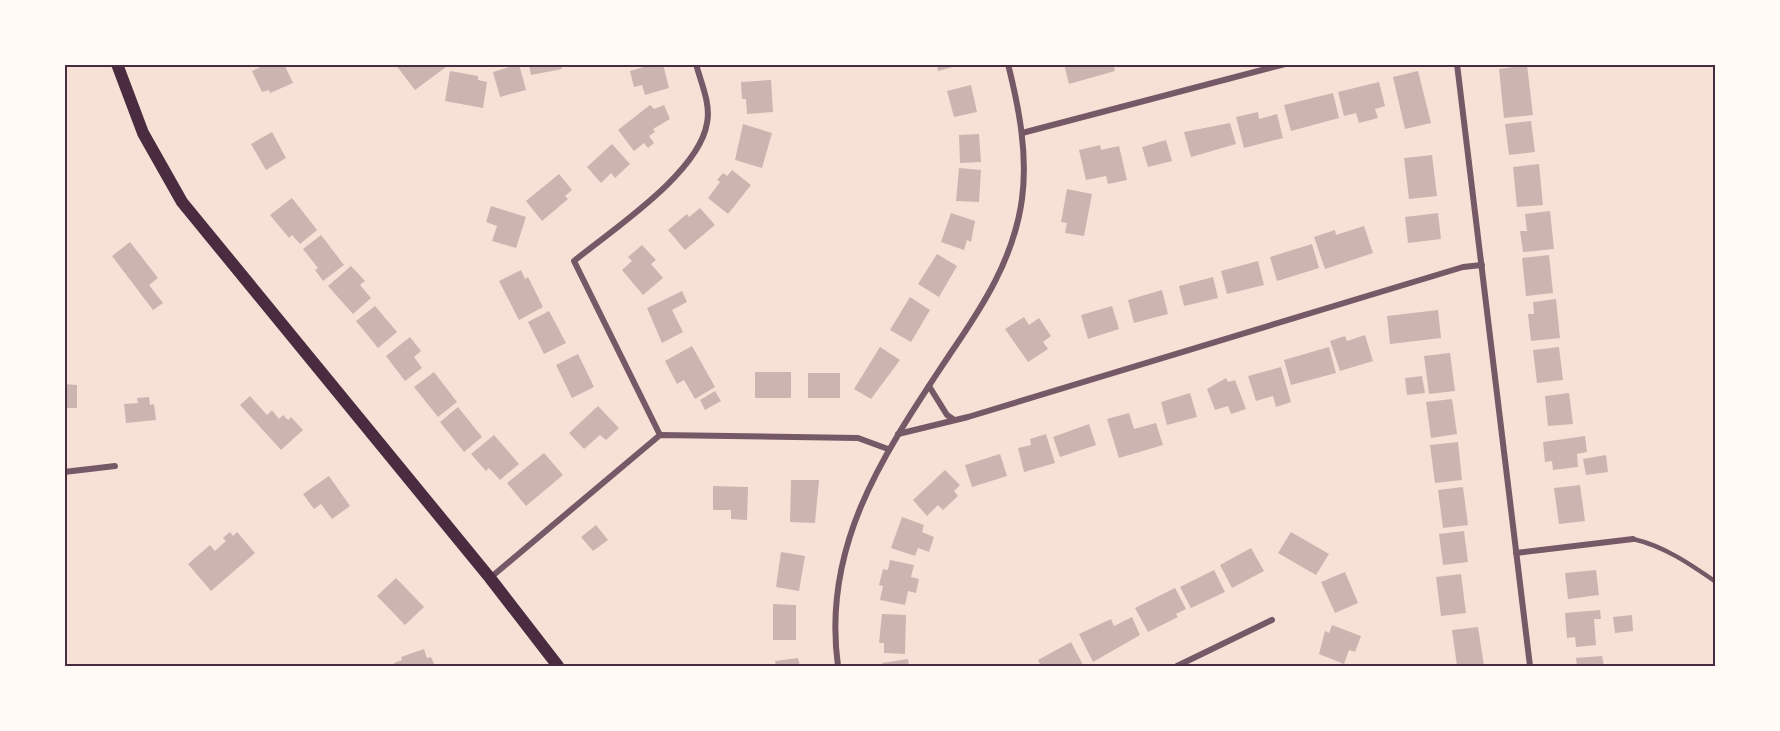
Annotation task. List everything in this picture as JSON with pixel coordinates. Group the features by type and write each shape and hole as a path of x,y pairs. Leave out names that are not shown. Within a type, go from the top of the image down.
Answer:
{"main road":[{"path":"117,64 143,133 182,202 490,578 558,666"}],"street":[{"path":"660,435 574,261 671,182 692,161 702,142 708,123 708,108 696,64"},
{"path":"838,666 836,639 838,604 850,534 864,498 888,449 979,312 1010,250 1022,201 1022,132 1008,64"},
{"path":"1022,132 1285,64"},
{"path":"1458,64 1530,666"},
{"path":"898,434 952,418 979,413 1463,267 1482,265"},
{"path":"929,386 947,415 952,418"},
{"path":"490,578 660,435 858,438 888,449"},
{"path":"64,472 115,466"},
{"path":"1516,554 1633,539"},
{"path":"1178,666 1272,620"}],"lane":[{"path":"1633,539 1648,542 1682,559 1716,582"}],"building":[{"path":"267,64 284,64 293,83 270,93 269,90 262,92 252,71"},
{"path":"395,64 444,64 446,67 415,90"},
{"path":"519,64 526,90 500,97 493,72"},
{"path":"529,64 561,64 562,69 531,75"},
{"path":"654,64 663,64 669,88 645,95 642,85 634,87 630,71"},
{"path":"937,64 960,64 960,65 938,71"},
{"path":"1064,64 1113,64 1115,71 1069,84"},
{"path":"1527,65 1533,115 1504,118 1499,69"},
{"path":"450,71 478,76 478,80 487,82 483,108 445,101"},
{"path":"1418,71 1431,123 1405,129 1393,77"},
{"path":"771,80 773,112 747,114 746,99 742,99 741,82"},
{"path":"1379,82 1385,106 1375,109 1378,118 1359,123 1356,113 1344,116 1338,92"},
{"path":"971,85 977,112 954,117 947,91"},
{"path":"1333,93 1339,118 1291,131 1284,105"},
{"path":"650,105 654,109 664,105 670,119 653,129 655,132 649,136 654,143 648,148 644,143 634,151 618,130"},
{"path":"1258,112 1259,119 1277,114 1283,138 1244,148 1236,117"},
{"path":"1531,121 1535,152 1509,155 1505,124"},
{"path":"1230,123 1236,144 1191,157 1184,132"},
{"path":"743,124 772,133 762,168 735,160"},
{"path":"272,132 286,158 266,170 251,144"},
{"path":"979,134 981,162 960,163 959,135"},
{"path":"1166,140 1172,161 1148,167 1142,147"},
{"path":"612,144 630,164 615,178 611,173 601,183 587,167"},
{"path":"1100,145 1101,150 1119,146 1127,180 1108,184 1106,176 1086,180 1079,150"},
{"path":"1432,155 1437,196 1409,199 1404,158"},
{"path":"1539,164 1543,205 1517,207 1513,167"},
{"path":"959,168 981,170 979,202 956,201"},
{"path":"732,170 751,185 728,214 708,198 720,182 717,180 723,173 727,176"},
{"path":"559,174 572,190 565,196 568,199 542,221 526,201"},
{"path":"1067,189 1092,194 1084,236 1065,233 1067,223 1061,222"},
{"path":"292,198 317,230 300,244 292,235 289,238 270,215"},
{"path":"491,206 526,217 516,248 492,241 497,226 486,222"},
{"path":"700,208 715,225 685,250 668,230 687,214 689,217"},
{"path":"1550,211 1554,249 1523,252 1520,231 1527,231 1525,214"},
{"path":"951,213 975,221 971,242 967,240 964,250 941,242"},
{"path":"1438,213 1441,239 1408,243 1405,217"},
{"path":"1364,226 1373,253 1325,269 1314,237 1335,230 1336,235"},
{"path":"321,235 344,265 323,281 315,270 318,268 303,249"},
{"path":"130,242 158,278 149,285 163,303 153,310 112,256"},
{"path":"1312,244 1319,268 1277,281 1270,257"},
{"path":"642,245 656,260 651,264 663,278 643,295 622,270 632,261 628,257"},
{"path":"937,254 957,266 939,297 918,284"},
{"path":"1549,255 1553,293 1526,296 1522,258"},
{"path":"1258,261 1264,285 1227,294 1221,271"},
{"path":"351,266 365,281 360,285 371,298 353,314 328,286"},
{"path":"521,270 525,279 528,277 543,307 519,320 499,281"},
{"path":"1213,277 1218,298 1184,306 1179,286"},
{"path":"1162,290 1168,314 1134,323 1128,300"},
{"path":"682,291 687,302 672,310 683,332 662,343 647,308"},
{"path":"910,297 930,310 911,342 890,330"},
{"path":"1556,299 1560,338 1531,341 1528,314 1534,314 1533,302"},
{"path":"375,306 397,332 378,348 356,321"},
{"path":"1112,306 1119,329 1088,339 1081,315"},
{"path":"1438,310 1441,338 1390,344 1387,316"},
{"path":"549,311 566,343 544,354 528,322"},
{"path":"1024,317 1029,325 1039,318 1051,336 1043,342 1048,349 1028,362 1005,329"},
{"path":"1365,335 1373,361 1340,371 1330,341 1345,336 1347,341"},
{"path":"410,337 421,351 414,357 422,368 405,381 386,356"},
{"path":"692,346 715,387 695,399 684,380 677,384 665,361"},
{"path":"880,347 900,360 871,399 854,389"},
{"path":"1329,347 1336,373 1291,385 1284,360"},
{"path":"1559,347 1563,380 1537,383 1533,350"},
{"path":"1450,353 1455,391 1429,394 1424,356"},
{"path":"578,354 594,387 572,398 556,365"},
{"path":"1281,367 1291,402 1276,407 1273,396 1256,401 1248,376"},
{"path":"434,372 457,402 438,417 414,387"},
{"path":"755,372 791,372 791,398 755,398"},
{"path":"808,373 840,373 840,398 808,398"},
{"path":"1422,376 1425,393 1407,395 1405,378"},
{"path":"1226,378 1228,382 1235,380 1246,409 1231,414 1228,406 1215,410 1207,389"},
{"path":"64,384 77,385 77,408 64,408"},
{"path":"715,391 721,401 705,410 700,400"},
{"path":"1190,393 1197,417 1167,425 1161,402"},
{"path":"1569,393 1573,424 1548,426 1545,396"},
{"path":"250,396 267,415 272,410 279,419 283,415 288,420 291,417 303,430 281,450 240,405"},
{"path":"149,397 150,405 154,404 156,420 126,423 124,404 138,403 137,398"},
{"path":"1452,399 1457,434 1431,438 1426,402"},
{"path":"598,406 619,428 606,440 600,435 584,449 569,433"},
{"path":"458,407 482,437 464,452 440,422"},
{"path":"1129,413 1134,429 1156,423 1163,445 1119,458 1107,419"},
{"path":"1089,424 1096,445 1060,457 1053,437"},
{"path":"1046,434 1055,463 1024,472 1018,448 1031,445 1030,439"},
{"path":"494,435 519,464 500,480 489,468 486,471 471,454"},
{"path":"1585,436 1587,452 1577,454 1578,467 1553,470 1552,461 1545,462 1543,442"},
{"path":"1458,442 1462,480 1435,483 1430,445"},
{"path":"544,453 563,475 526,506 507,483"},
{"path":"1000,454 1007,476 972,487 965,465"},
{"path":"1606,455 1608,472 1586,475 1583,459"},
{"path":"945,470 960,485 954,491 958,496 943,510 938,505 927,516 913,500"},
{"path":"329,476 350,506 332,519 321,504 314,509 303,494"},
{"path":"791,480 819,480 815,523 790,522"},
{"path":"1580,485 1585,521 1559,524 1554,488"},
{"path":"713,486 748,487 747,520 731,519 731,510 713,510"},
{"path":"1463,487 1468,525 1443,528 1438,490"},
{"path":"902,517 924,525 922,532 934,537 929,552 918,548 915,556 891,548"},
{"path":"596,525 608,540 593,551 581,537"},
{"path":"1464,531 1468,562 1443,565 1439,534"},
{"path":"230,532 233,536 237,532 255,553 211,591 188,564 210,545 215,551 226,541 223,538"},
{"path":"1291,532 1329,554 1316,575 1278,553"},
{"path":"1251,548 1264,571 1232,588 1220,565"},
{"path":"781,552 805,556 799,591 776,587"},
{"path":"890,560 914,565 911,577 919,579 916,593 908,591 905,605 880,600 883,586 879,585 883,569 888,570"},
{"path":"1214,570 1225,592 1191,608 1180,587"},
{"path":"1596,570 1599,595 1568,599 1565,573"},
{"path":"1345,572 1358,603 1335,613 1321,582"},
{"path":"1461,574 1466,613 1441,616 1436,577"},
{"path":"396,578 424,607 405,625 377,596"},
{"path":"1175,588 1186,609 1176,614 1178,617 1148,632 1135,608"},
{"path":"773,604 796,605 796,640 773,640"},
{"path":"1600,610 1601,619 1594,619 1596,645 1576,647 1575,637 1567,638 1565,613"},
{"path":"882,614 906,615 905,654 884,653 884,643 879,643"},
{"path":"1632,615 1633,631 1615,633 1613,617"},
{"path":"1132,617 1140,635 1093,662 1079,634 1111,619 1114,626"},
{"path":"1332,625 1361,636 1355,652 1349,650 1344,664 1319,654 1325,631 1329,633"},
{"path":"1478,627 1484,666 1457,666 1452,630"},
{"path":"1071,642 1083,665 1041,666 1038,660"},
{"path":"424,649 427,658 431,657 435,666 395,666 394,663 402,660 401,657"},
{"path":"1602,656 1604,666 1577,666 1576,658"},
{"path":"798,658 800,666 776,666 775,661"},
{"path":"908,659 909,666 883,666 882,663"}]}
